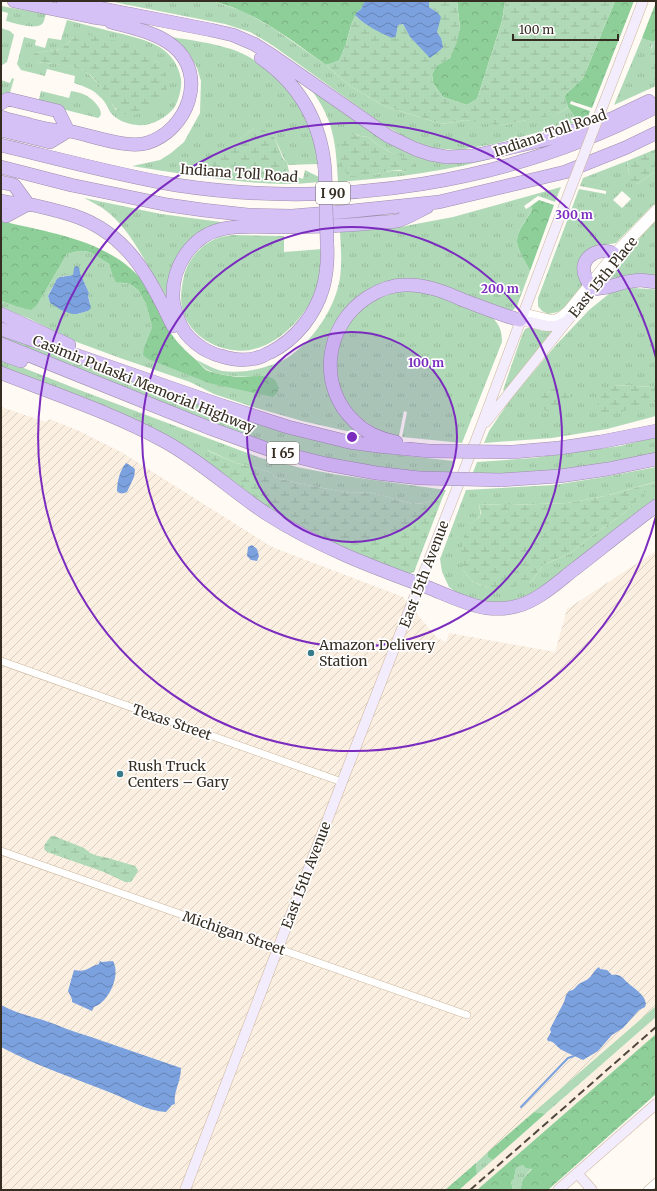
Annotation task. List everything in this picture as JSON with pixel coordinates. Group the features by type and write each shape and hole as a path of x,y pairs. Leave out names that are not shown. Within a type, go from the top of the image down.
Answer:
{"highway":[{"path":"14,1 92,17 139,23 228,43 247,50 262,58 288,80 306,104 318,131 328,170"},
{"path":"63,1 233,35 254,44 273,56 388,136 415,150 447,157 472,156 552,138 610,118 656,98"},
{"path":"1,117 53,130 68,131 133,144 146,143 160,137 179,120 190,97 191,83 184,58 174,47 153,35 92,17"},
{"path":"1,200 10,203 28,204 72,215 103,229 120,242 134,257 148,278 182,339 202,356 229,366 261,364 276,358 291,347 310,329 316,320 329,291 332,276 328,170 329,147 325,131 312,101 302,86 273,56"},
{"path":"1,103 8,99 58,111 68,131"},
{"path":"1,107 6,105 56,118 68,131"},
{"name":"Indiana Toll Road","path":"1,145 96,168 175,184 251,193 291,194 386,190 446,181 481,173 567,147 625,123 656,107"},
{"path":"1,112 54,124 68,131"},
{"path":"1,123 52,136 68,131"},
{"path":"1,130 50,142 68,131"},
{"name":"I 90","path":"1,167 168,206 248,215 292,216 439,202 565,172 625,148 656,133"},
{"path":"1,182 14,185 28,204"},
{"path":"1,188 12,190 28,204"},
{"path":"1,194 11,196 28,204"},
{"path":"331,243 322,290 310,317 288,341 274,350 260,357 245,359 231,359 218,356 204,350 193,341 180,324 175,311 173,298 174,282 178,268 185,254 195,243 207,235 221,230 238,227 359,225 397,220 439,202"},
{"path":"1,207 8,209 28,204"},
{"path":"1,214 6,216 28,204"},
{"path":"613,253 608,251 597,251 588,258 584,268 586,279 591,286 608,287 640,280 656,282"},
{"path":"426,451 377,436 366,430 355,423 337,397 332,382 330,367 331,352 341,323 350,310 362,300 374,293 388,287 405,285 434,289 504,316 522,316"},
{"path":"1,314 76,349 101,364"},
{"name":"Casimir Pulaski Memorial Highway","path":"1,329 256,417 288,427 349,442 426,451 512,452 558,448 600,442 656,431"},
{"name":"Casimir Pulaski Memorial Highway","path":"1,344 212,429 270,450 326,464 376,473 419,478 501,480 560,476 608,469 656,459"},
{"path":"1,354 115,397 154,406"},
{"path":"1,373 115,417 166,442 190,457 266,513 320,544 349,557 471,604 486,608 502,609 518,606 533,600 656,506"},
{"path":"600,442 656,423"}],"street":[{"name":"East 15th Avenue","path":"185,1190 479,432 643,1"},
{"name":"East 15th Place","path":"613,253 656,208"},
{"name":"East 15th Place","path":"522,316 553,319 560,316 591,286 656,215"},
{"name":"East 15th Place","path":"522,316 547,326 556,326 567,321 591,286"},
{"path":"479,432 567,321"},
{"name":"Texas Street","path":"1,661 342,782"},
{"name":"Michigan Street","path":"1,851 467,1016"},
{"path":"558,1190 656,1104"},
{"path":"577,1173 592,1190"},
{"path":"646,1190 656,1182"}],"shaded area":[{"path":"1,407 46,422 49,419 77,430 121,452 272,547 403,597 437,638 446,642 449,633 555,652 567,609 656,551 656,1006 445,1190 1,1190"},
{"path":"656,1017 656,1034 477,1190 459,1190"}],"green space":[{"path":"108,1 212,1 243,11 273,28 326,65 350,86 384,106 442,124 465,120 505,125 561,112 568,107 578,122 494,144 459,150 432,148 408,139 381,123 272,45 250,32 225,24"},
{"path":"212,1 365,1 361,9 357,12 351,25 346,44 339,61 326,65 286,36 258,19"},
{"path":"429,1 457,1 460,28 457,42 450,58 437,66 432,74 433,83 443,97 467,105 477,99 502,21 505,1 615,1 583,78 564,96 568,107 561,112 550,116 505,125 465,120 442,124 384,106 350,86 326,65 339,60 346,44 355,15 369,26 396,36 398,25 403,24 410,37 430,57 441,38 437,32 437,12 429,7"},
{"path":"457,1 505,1 502,21 477,99 467,105 443,97 433,83 432,74 437,65 450,58 460,28"},
{"path":"615,1 634,1 592,108 571,101 570,104 590,111 587,120 578,122 568,107 564,96 583,78"},
{"path":"656,2 656,38 654,42 642,38"},
{"path":"1,6 46,14 43,23 40,25 25,26 6,21 8,13 1,11"},
{"path":"67,20 135,37 156,45 172,58 178,67 181,86 180,94 174,108 167,115 147,125 129,124 112,115 103,100 94,92 74,83 75,76 47,69 45,76 21,70 17,64 24,37 36,40 35,45 45,48 48,38 61,40","holes":["74,37 147,57 160,63 116,110 109,98 90,75 78,68 38,62 36,53 61,49"]},
{"path":"1,28 10,31 14,35 7,62 2,65 1,65"},
{"path":"84,34 121,42 160,63 167,79 166,93 161,101 150,109 137,114 128,115 120,112 114,107 98,83 84,71 72,67 38,62 33,59 33,55 35,53 61,49 74,37"},
{"path":"171,37 209,43 231,49 261,64 280,80 301,106 312,134 318,164 288,165 274,136 254,128 200,170 270,181 290,177 289,174 303,179 305,170 319,177 319,182 285,184 247,182 208,178 132,166 160,160 171,153 184,142 200,113 201,81 197,68 189,53 180,43"},
{"path":"642,38 654,42 651,47 654,81 656,80 656,86 614,105"},
{"path":"656,38 656,80 654,81 650,80 649,64 650,53"},
{"path":"12,78 14,79 9,96 1,94 1,80 10,83"},
{"path":"310,88 402,148 505,155 443,170 338,182 335,144 329,121 318,99","holes":["355,134 368,137 390,152 412,162 407,172 394,171 373,175"]},
{"path":"41,91 69,98 71,91 83,94 93,100 98,106 101,113 100,116 98,118 38,103"},
{"path":"258,127 274,136 283,159 287,162 290,177 269,181 244,180 220,176 199,170 254,128"},
{"path":"346,132 368,137 390,152 412,161 416,164 412,172 399,170 373,175 348,176 341,161 339,149 340,133"},
{"path":"656,149 656,171 637,184 631,181 627,161"},
{"path":"627,161 629,174 637,184 656,171 656,203 616,243 591,249 584,284 564,308 558,312 548,314 542,311 538,306 538,298 579,189 606,194 606,191 580,186 583,178","holes":["622,191 631,199 622,208 613,200"]},
{"path":"561,187 555,202 538,196 524,206 526,209 531,206 532,210 518,234 517,242 520,253 530,271 517,306 513,310 506,311 438,284 361,296 326,359 357,430 355,433 302,421 214,394 190,382 74,341 30,319 1,307 1,301 15,306 37,305 67,254 80,251 90,252 109,264 112,274 121,283 130,284 138,290 146,304 152,327 144,347 209,383 260,376 218,374 206,369 197,360 219,370 234,372 247,371 275,364 286,359 308,340 322,322 334,300 341,272 340,232 400,227 453,217","holes":["74,273 80,273 89,293 88,296 90,303 88,311 77,314 50,303 48,295 59,278 73,275"]},
{"path":"84,198 161,214 221,222 221,226 186,246 172,310 143,257 116,219 98,205"},
{"path":"539,200 554,205 530,271 522,257 517,238 532,210 531,206"},
{"path":"656,220 656,277 608,281 636,242"},
{"path":"1,221 81,241 118,259 134,271 147,287 173,337 206,370 224,375 242,377 269,377 275,381 279,388 277,393 273,397 209,383 148,359 143,355 144,347 152,327 146,304 138,290 130,284 116,282 109,264 90,252 80,251 67,254 37,305 31,310 1,301"},
{"path":"233,235 284,236 284,252 322,249 319,282 315,293 302,315 284,334 262,347 250,350 229,350 219,347 201,337 187,321 181,301 181,291 185,272 190,261 207,243 221,237"},
{"path":"631,288 656,290 656,387 613,385 651,403 656,402 656,416 607,429 552,438 484,443 489,431 512,397 556,345 589,310 610,293"},
{"path":"415,290 431,293 493,318 499,326 501,332 502,342 462,443 402,437 407,412 404,411 399,436 381,431 366,422 354,412 341,390 337,369 338,347 341,337 352,318 367,305 380,298 400,292"},
{"path":"530,327 543,331 552,330 554,333 506,391 503,390 522,335 525,329"},
{"path":"1,335 359,449 454,461 449,475 369,466 296,451 223,428 1,338"},
{"path":"1,359 261,458 333,474 446,490 442,499 413,504 370,492 350,493 277,478 269,472 236,463 207,450 305,526 331,543 286,519 246,493 222,474 10,370 1,367"},
{"path":"551,381 560,384 571,395 566,403 556,411 546,411 541,406 541,395"},
{"path":"613,385 656,387 656,402 609,415 602,413 597,406 598,402 603,394"},
{"path":"656,437 656,454 574,468 522,474 472,475 477,462 533,458 620,446"},
{"path":"206,450 236,463 269,472 277,478 307,485 350,493 370,492 413,504 442,499 414,572 404,573 331,543 269,504 241,484 213,462"},
{"path":"656,467 656,498 540,589 527,597 505,602 485,602 456,592 449,587 442,572 440,559 466,490 554,485","holes":["655,482 624,513 571,553 543,565 532,581 489,588 473,582 463,570 471,523 480,516 479,504 504,505 568,503 605,496"]},
{"path":"656,482 624,513 571,553 543,565 532,581 510,588 489,588 473,582 463,570 460,556 464,536 471,523 479,518 481,513 479,504 504,505 568,503 605,496"},
{"path":"51,836 84,848 90,853 98,856 135,866 138,870 137,873 131,882 125,882 104,872 47,852 44,849 45,844"},
{"path":"656,1006 656,1017 545,1114 534,1112"},
{"path":"656,1034 656,1094 548,1190 520,1190 523,1179 532,1169 526,1168 523,1165 516,1168 514,1179 511,1182 513,1190 477,1190"},
{"path":"534,1112 545,1114 493,1160 488,1157 488,1152"},
{"path":"488,1152 488,1157 493,1160 477,1174 476,1163"},
{"path":"476,1163 477,1174 459,1190 445,1190"},
{"path":"523,1165 532,1168 523,1179 520,1190 513,1190 511,1182 514,1179 516,1168"}],"water":[{"path":"365,1 429,1 429,7 437,12 441,17 437,32 441,38 443,47 430,58 410,37 403,24 398,25 396,36 392,38 373,28 355,15 361,9"},
{"path":"76,266 79,267 80,273 89,293 88,296 91,308 88,311 72,314 61,310 50,303 48,296 57,279 60,277 73,275 74,268"},
{"path":"126,463 134,468 134,477 127,492 120,493 117,491 118,480"},
{"path":"252,545 257,549 259,556 257,561 251,560 247,556 248,547"},
{"path":"100,961 113,961 116,973 109,994 104,1000 94,1007 92,1011 72,1002 68,991 74,970 85,970 99,964"},
{"path":"599,967 600,969 607,970 612,975 622,977 642,995 646,1003 645,1007 639,1010 623,1028 612,1035 598,1051 583,1060 560,1049 547,1039 551,1032 550,1029 566,995 580,983 588,979"},
{"path":"1,1005 21,1014 43,1020 181,1068 175,1095 175,1104 172,1105 166,1112 146,1108 42,1066 1,1047"}],"waterway":[{"path":"521,1107 568,1058 574,1056"}],"railway":[{"path":"470,1190 656,1027"}],"place":[{"name":"Amazon Delivery Station","path":"311,653"},
{"name":"Rush Truck Centers – Gary","path":"120,774"}]}
